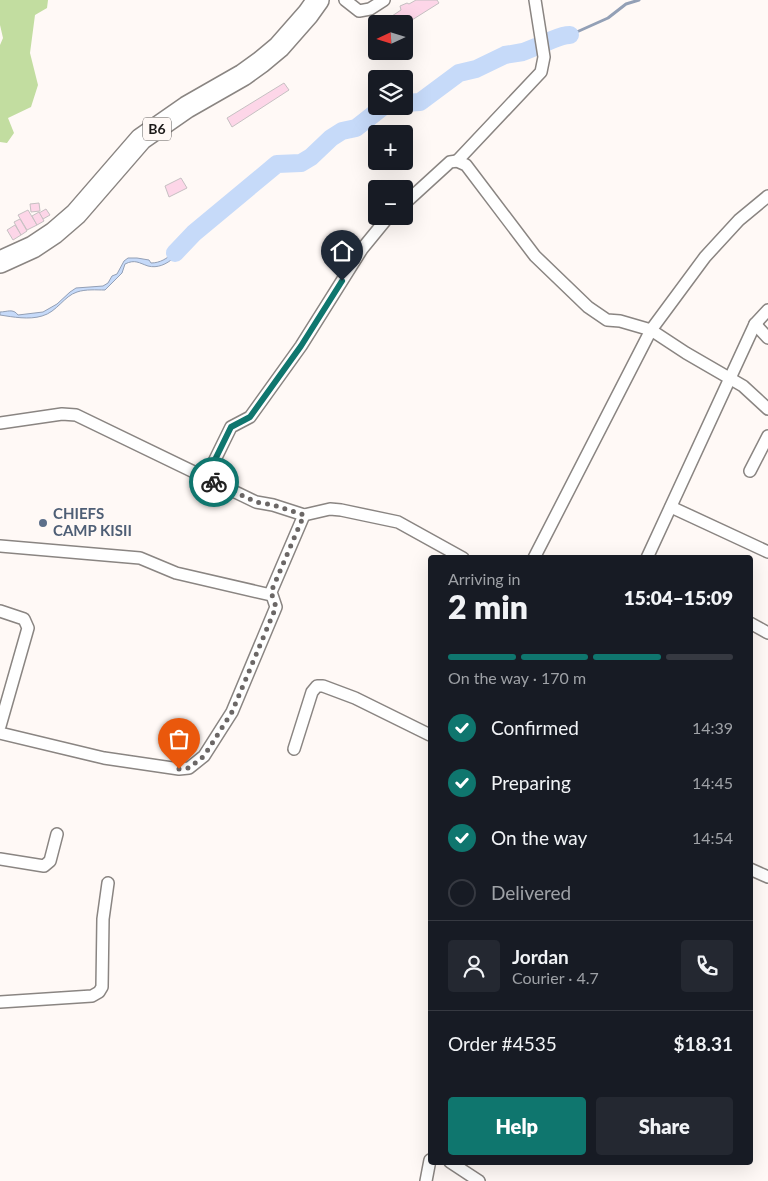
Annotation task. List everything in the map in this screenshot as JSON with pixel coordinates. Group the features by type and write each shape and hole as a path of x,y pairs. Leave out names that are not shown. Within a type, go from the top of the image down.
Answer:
{"highway":[{"name":"B6","path":"0,262 33,247 54,233 102,185 141,139 187,107 243,75 261,62 278,47 318,0"}],"street":[{"path":"345,0 360,11 370,9 384,0"},
{"path":"457,162 541,72 544,57 535,0"},
{"path":"413,196 450,162 466,164 535,256 588,307 607,320 620,321 651,330 743,386 768,409"},
{"path":"536,555 651,330 705,257 739,220 768,196"},
{"path":"206,478 231,427 250,417 301,346 362,249 382,225"},
{"path":"648,555 755,324 768,310"},
{"path":"755,324 768,338"},
{"path":"0,423 62,414 76,415 256,502 273,505 304,515 330,509 398,522 458,555"},
{"path":"750,471 768,436"},
{"path":"671,507 768,552"},
{"path":"0,733 104,758 179,769 189,768 204,756 232,712 276,607 271,592 304,515"},
{"path":"0,546 140,558 176,573 271,595"},
{"path":"0,611 24,619 28,628 0,726"},
{"path":"753,625 768,633"},
{"path":"294,750 312,692 317,686 322,686 355,698 428,734"},
{"path":"0,859 44,866 50,861 57,834"},
{"path":"753,870 768,877"},
{"path":"0,1002 92,996 99,992 102,987 102,933 108,883"},
{"path":"426,1181 429,1165"},
{"path":"455,1165 479,1181"}],"green space":[{"path":"0,0 48,0 47,8 35,15 30,53 38,85 31,107 8,118 14,133 7,143 0,142 0,45 3,38 0,25"}],"water":[{"path":"191,235 174,258 162,265 155,267 134,262 125,264 122,273 105,290 87,290 72,294 52,311 42,316 26,318 0,315 0,312 10,311 18,315 43,312 57,304 76,288 103,286 108,283 128,258 149,260 151,263 163,260"}],"building":[{"path":"416,0 437,0 439,3 413,19 413,15 394,15 401,10 400,6"},
{"path":"284,83 289,90 232,127 227,118"},
{"path":"181,178 187,188 169,197 165,186"},
{"path":"39,203 40,211 31,212 30,204"},
{"path":"46,209 50,215 43,219 39,213"},
{"path":"28,210 37,225 27,230 18,215"},
{"path":"39,212 44,221 37,225 32,216"},
{"path":"20,219 27,231 21,235 14,222"},
{"path":"15,225 21,235 13,240 7,230"}],"waterway":[{"path":"570,35 608,18 626,4 639,0"},
{"path":"547,42 561,36 570,35"},
{"path":"413,102 420,102 459,73 476,69 505,55 523,52 538,46"},
{"path":"175,253 194,233 277,164 301,163 311,157 331,138 342,131 356,128 373,115"}],"way so far":[{"path":"179,769 189,768 204,756 232,712 269,628 276,607 271,592 304,515 273,505 256,502 214,482"}],"place":[{"name":"CHIEFS CAMP KISII","path":"43,523"}],"route":[{"path":"214,482 206,478 231,427 250,417 301,346 342,281"}]}
